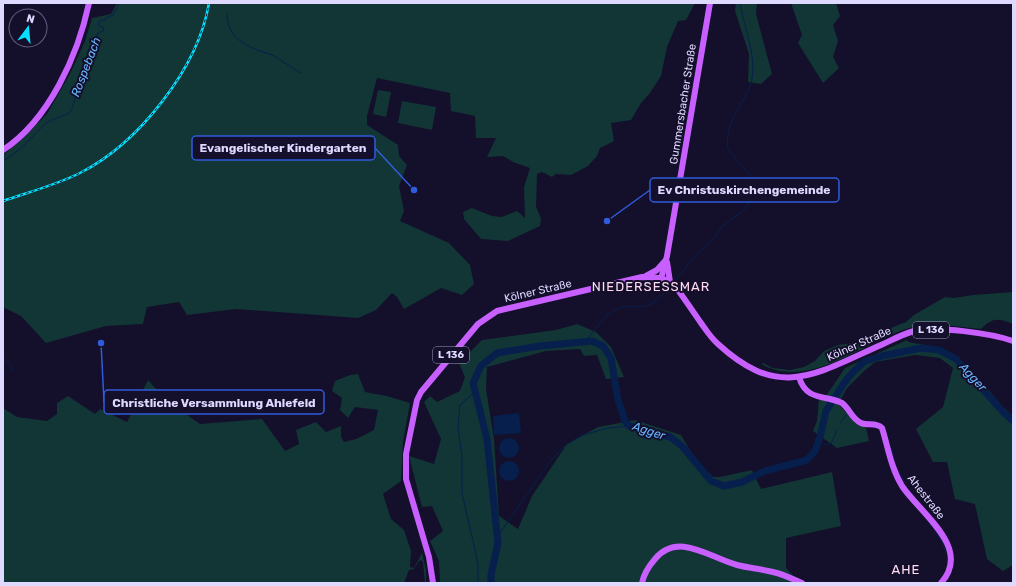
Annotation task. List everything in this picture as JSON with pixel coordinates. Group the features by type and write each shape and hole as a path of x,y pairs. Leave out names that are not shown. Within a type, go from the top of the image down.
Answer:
{"main road":[{"path":"3,150 22,135 43,111 64,75 76,47 89,3"},
{"name":"Gummersbacher Straße","path":"661,279 667,260 710,3"},
{"path":"642,277 657,270 667,260"},
{"path":"667,260 672,283"},
{"name":"Kölner Straße","path":"433,583 429,557 406,479 406,454 417,400 421,392 478,324 497,311 642,277 661,279 672,283 716,342 735,359 750,369 786,378 799,378 822,371 905,334 925,330 988,335 1013,341"},
{"name":"Ahestraße","path":"799,378 803,388 808,392 839,401 843,403 856,420 861,423 876,425 882,428 894,471 912,500 941,532 950,553 950,566 948,573 941,583"},
{"path":"642,583 644,574 657,556 667,549 676,546 691,547 738,565 781,574 802,583"}],"green space":[{"path":"117,3 695,3 686,20 678,21 667,47 661,76 650,93 641,103 631,120 611,123 614,141 600,148 597,156 588,166 571,175 556,174 552,177 542,172 537,174 536,207 541,218 540,226 508,241 481,239 464,219 463,212 472,208 492,216 502,217 517,211 525,218 524,187 530,168 513,162 503,156 487,157 496,138 476,138 475,116 451,111 450,93 377,78 367,116 367,125 398,145 399,156 407,165 399,186 404,211 400,221 449,243 470,265 474,284 462,295 441,288 404,309 397,297 392,293 376,310 358,318 236,309 187,315 179,302 147,307 143,324 106,326 46,343 21,316 3,307 3,155 21,140 47,114 70,74 85,41 92,18 111,14"},
{"path":"736,3 757,3 756,14 772,74 761,84 748,82 749,54 735,11"},
{"path":"791,3 836,3 840,16 833,25 838,41 833,57 839,68 823,83 798,43 802,35"},
{"path":"378,90 391,92 386,117 373,114"},
{"path":"402,101 436,107 432,130 398,123"},
{"path":"1013,292 1013,324 996,320 989,322 981,329 945,325 927,325 909,328 836,361 817,368 798,372 779,371 761,364 763,363 773,368 790,370 804,367 815,361 824,351 838,345 853,343 906,322 914,315 945,297 954,298"},
{"path":"577,324 596,332 611,347 624,377 606,379 597,355 584,356 580,349 546,351 487,367 486,389 494,439 499,516 518,529 532,496 567,444 598,427 635,420 681,435 694,457 713,477 720,477 752,470 761,489 832,472 841,526 786,538 786,568 800,583 440,583 439,561 430,541 443,531 432,506 422,507 409,456 434,464 441,439 424,402 430,396 437,402 460,391 465,377 459,363 482,340 556,330"},
{"path":"907,340 908,342 942,348 956,356 1013,416 1013,565 1003,571 987,559 975,504 955,499 947,462 933,462 916,429 943,407 953,368 940,358 915,355 875,362 847,388 841,399 826,396 845,368"},
{"path":"358,374 365,392 387,396 410,403 403,442 401,481 383,494 391,519 404,530 411,551 410,567 414,568 422,553 426,570 426,583 423,562 421,560 414,569 409,570 404,583 3,583 3,408 17,417 47,421 57,414 57,403 68,396 95,414 100,409 127,422 148,380 166,400 200,424 262,419 285,451 299,444 296,430 316,422 326,432 341,426 341,437 344,442 356,439 374,430 378,410 355,407 348,418 340,410 342,398 332,391 335,381 350,375"},
{"path":"819,399 838,404 856,423 866,428 869,441 837,448 813,431 817,421"}],"water":[{"path":"519,413 521,433 494,435 493,416"},
{"path":"509,438 516,441 519,448 516,455 509,458 502,455 499,448 502,441"},
{"path":"509,461 516,464 519,471 516,478 509,481 502,478 499,471 502,464"}],"waterway":[{"name":"Rospebach","path":"3,161 20,149 45,124 70,112 75,100 75,88 77,83 82,79 84,69 96,44 97,34 103,31 104,28 98,25 99,22 113,15 119,3"},
{"path":"674,282 696,255 715,237 720,228 744,210 752,198 755,186 753,179 728,149 727,139 732,121 749,88 753,69 751,50 740,3"},
{"path":"227,14 231,31 242,42 272,55 301,73"},
{"path":"585,342 607,315 614,310 622,307 646,306 653,303 671,286"},
{"name":"Agger","path":"491,583 491,575 498,543 487,439 473,383 481,366 497,353 540,346 592,341 603,346 611,358 618,400 625,421 629,426 670,437 682,446 711,481 724,486 742,482 765,471 807,460 815,451 826,411 844,383 865,361 882,356 921,348 939,350 956,359 1003,412 1013,421"},
{"path":"3,359 10,364 13,371"},
{"path":"475,392 460,405 458,427 462,458 462,493 478,564 478,583"},
{"path":"840,423 848,413"},
{"path":"497,537 552,459 566,445 583,435 608,428 629,426"},
{"path":"818,445 831,444 837,430"},
{"path":"892,449 894,457"},
{"path":"895,461 896,466"},
{"path":"898,471 904,481"},
{"path":"929,524 943,545 946,554"}],"railway":[{"path":"3,201 52,185 80,173 102,160 124,143 144,123 179,77 203,28 209,3"}],"place":[{"name":"Evangelischer Kindergarten","path":"414,190"},
{"name":"Ev Christuskirchengemeinde","path":"607,221"},
{"name":"Christliche Versammlung Ahlefeld","path":"101,343"}],"district":[{"name":"NIEDERSESSMAR","path":"651,286"},
{"name":"AHE","path":"906,569"}]}
